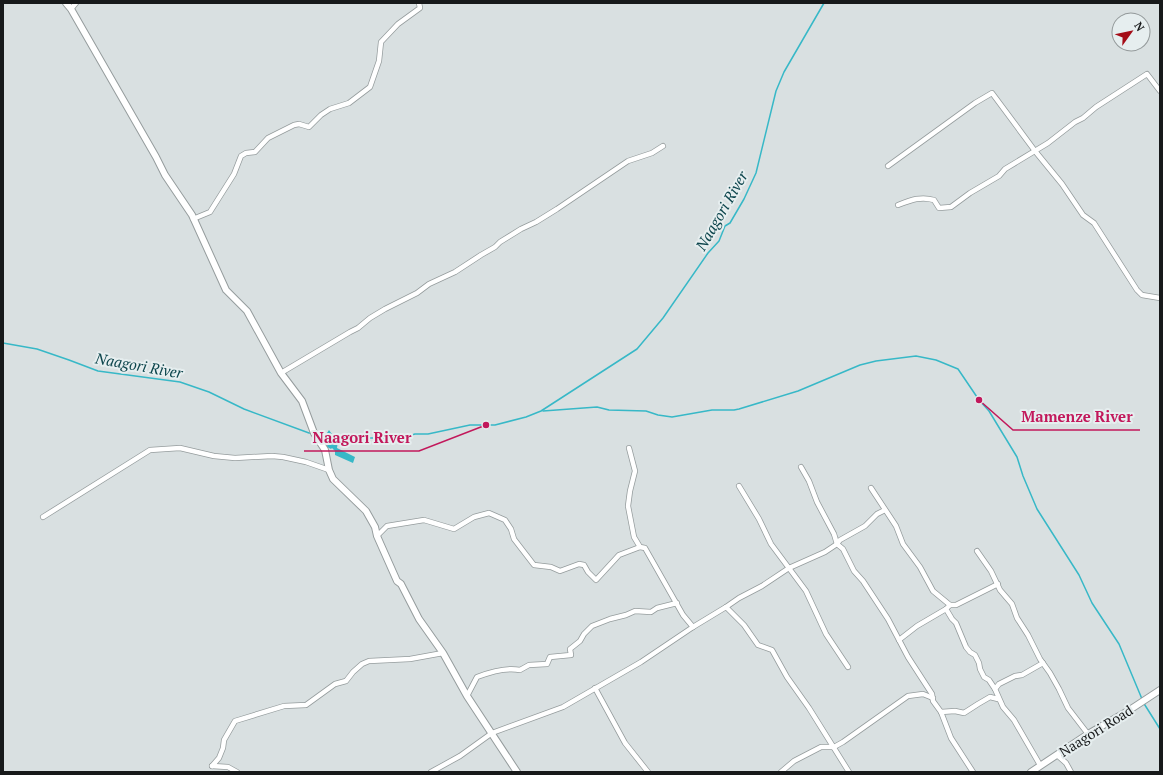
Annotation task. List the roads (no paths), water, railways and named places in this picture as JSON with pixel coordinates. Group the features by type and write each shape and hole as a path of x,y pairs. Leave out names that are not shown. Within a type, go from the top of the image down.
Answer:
{"street":[{"path":"66,3 71,9 165,175 194,219 226,290 247,311 281,373 302,401 314,433 325,450 328,470 333,479 366,511 375,528 377,536 397,581 401,584 419,619 443,653 467,696 517,772"},
{"path":"71,9 76,3"},
{"path":"194,219 210,212 234,174 241,156 246,153 254,152 268,138 294,125 299,124 309,127 321,115 330,109 349,103 370,87 379,61 381,42 398,24 420,8 419,3"},
{"path":"898,206 914,199 927,198 934,200 939,208 951,207 970,193 999,176 1005,169 1035,151 1075,122 1147,74 1160,90"},
{"path":"888,166 975,103 992,93 1035,151 1062,184 1083,215 1094,223 1137,290 1142,295 1160,298"},
{"path":"281,373 358,328 370,318 385,309 417,294 429,284 455,272 521,229 557,209 628,161 652,153 663,146"},
{"path":"42,516 150,450 180,448 214,456 235,458 272,456 306,462 328,470"},
{"path":"629,448 635,471 628,506 634,537 640,547"},
{"path":"801,467 834,534 837,544 844,549 854,571 879,604 908,657 942,712 951,738 973,772"},
{"path":"739,486 759,519 771,544 806,591 826,634 848,667"},
{"path":"870,488 896,526 903,544 920,567 933,592 948,607 952,619 956,623 966,647 975,655 984,677 989,680 995,689 998,699 1014,720 1036,769"},
{"path":"432,772 460,756 492,733 563,707 642,662 739,598 762,586 789,568 825,552 837,544 840,540 865,526 877,514 885,510"},
{"path":"377,536 387,526 424,520 454,529 474,517 489,513 504,520 511,529 514,540 534,565 551,566 560,571 579,564 584,565 588,572 596,580 619,555 640,547 645,548 683,614 693,627"},
{"path":"977,551 1012,604 1017,618 1028,635 1042,663 1059,689 1068,708 1088,734"},
{"path":"899,640 917,626 948,607 956,605 998,584"},
{"path":"467,696 477,677 513,668 520,670 529,665 547,664 550,657 571,655 570,649 580,641 584,634 592,626 626,615 635,610 651,612 657,608 677,603"},
{"path":"726,608 744,625 758,645 772,650 787,677 809,708 848,772"},
{"path":"237,772 228,767 212,766 219,758 224,740 234,721 284,706 306,705 335,684 346,681 362,664 370,661 410,659 443,653"},
{"path":"995,689 999,684 1016,676 1022,675 1042,663"},
{"path":"595,688 625,743 648,772"},
{"name":"Naagori Road","path":"1036,769 1088,734 1128,711 1160,690"},
{"path":"781,772 794,762 821,747 834,747 908,696 923,694 933,698"},
{"path":"942,712 955,711 964,713 990,697 998,699"},
{"path":"1057,754 1066,763 1071,772"}],"water":[{"path":"329,430 334,436 337,448 355,457 353,463 335,455 335,451 332,448 327,447 327,433"}],"waterway":[{"name":"Naagori River","path":"333,438 391,438 395,440 415,434 428,434 470,425 495,425 526,417 541,411 637,349 663,318 708,253 719,241 725,226 730,223 744,199 756,173 776,91 784,72 824,3"},
{"name":"Naagori River","path":"3,343 37,349 98,371 180,382 209,392 244,409 312,433"},
{"path":"543,411 597,407 609,410 646,411 672,417 712,410 739,409 798,391 860,365 876,361 916,356 936,360 958,369 979,400 989,411 1017,457 1023,476 1037,509 1079,575 1092,603 1119,644 1142,699"},
{"name":"Naagori River","path":"318,434 329,438"},
{"path":"1143,702 1160,729"}],"place":[{"name":"Mamenze River","path":"979,400"},
{"name":"Naagori River","path":"486,425"}]}
